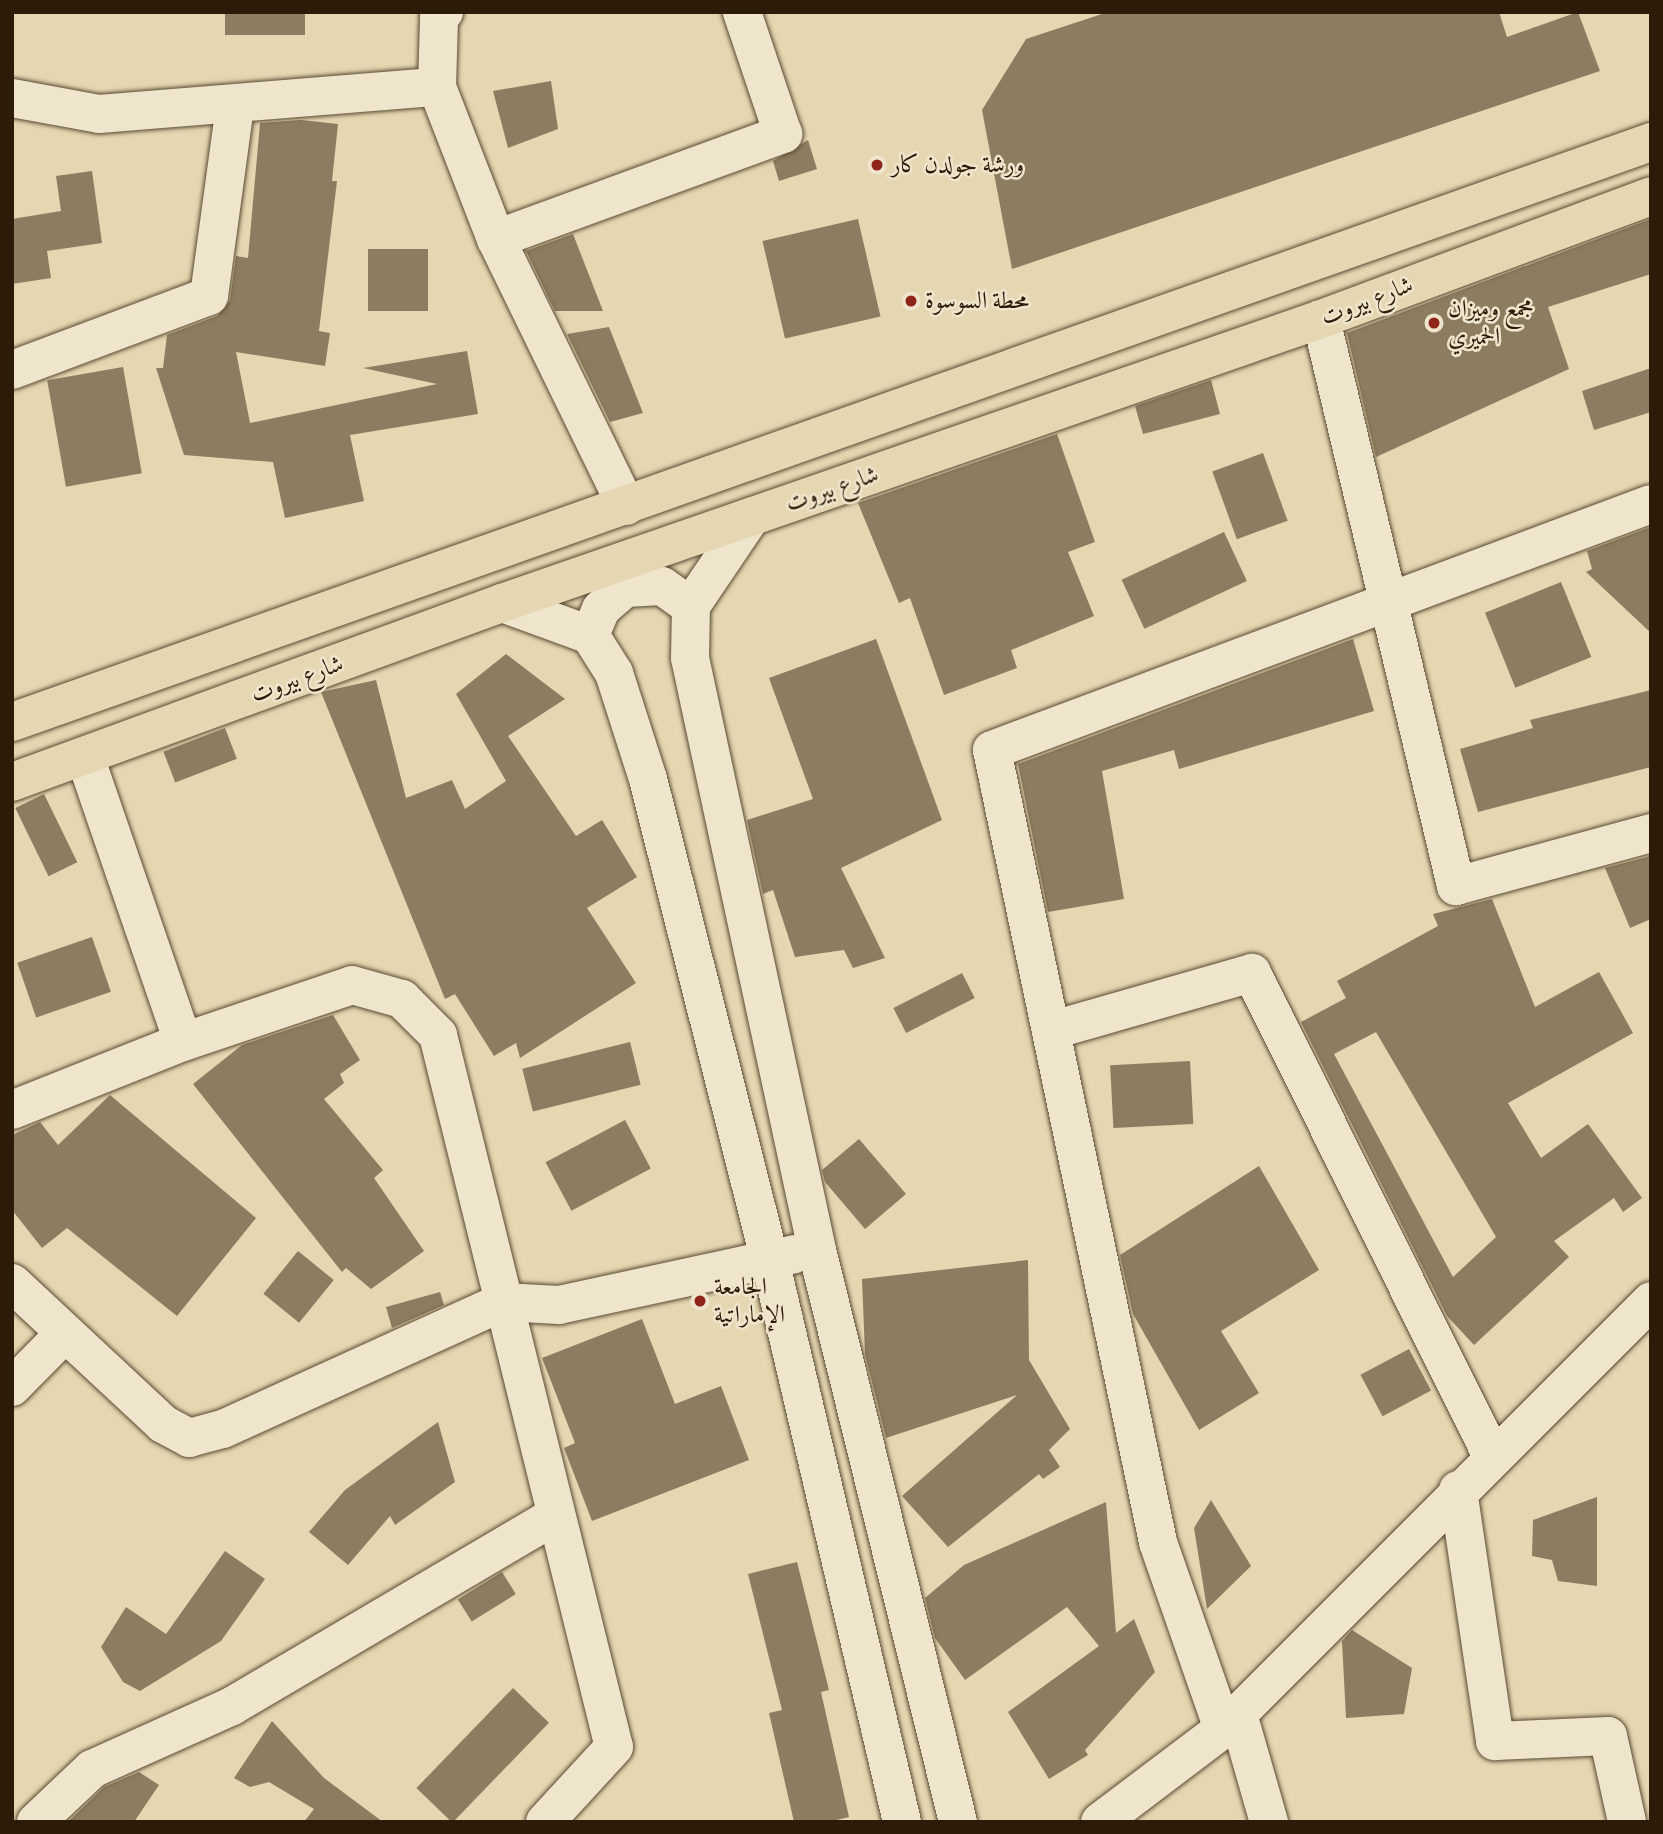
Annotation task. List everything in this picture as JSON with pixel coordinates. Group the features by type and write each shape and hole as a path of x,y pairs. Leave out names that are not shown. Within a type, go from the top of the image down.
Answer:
{"main road":[{"path":"12,722 1651,142"},
{"path":"1556,176 1571,222"},
{"name":"شارع بيروت","path":"12,782 502,603 1321,319 1571,222 1651,196"}],"street":[{"path":"444,12 439,18 437,87 496,239 626,506"},
{"path":"496,239 783,134 742,12"},
{"path":"12,98 99,114 235,106 437,87"},
{"path":"12,370 209,296 235,106"},
{"path":"1321,319 1391,601 1456,886 1651,833"},
{"path":"1269,1822 1158,1542 1053,1030 992,750 1651,505"},
{"path":"751,517 691,606 690,658 817,1250 958,1822"},
{"path":"590,635 601,609 625,588 662,586 691,606"},
{"path":"502,603 590,635 614,673 648,779 770,1260 902,1822"},
{"path":"85,757 183,1042"},
{"path":"1053,1030 1252,974 1492,1456"},
{"path":"12,1110 183,1042 352,985 402,999 438,1035 614,1747 545,1822"},
{"path":"12,1283 163,1424 189,1438 223,1429 503,1302 559,1306 817,1250"},
{"path":"1100,1822 1230,1721 1492,1456 1651,1301"},
{"path":"12,1387 64,1334"},
{"path":"1458,1490 1495,1741 1608,1736 1627,1822"},
{"path":"36,1822 92,1769 232,1706 555,1516"}],"building":[{"path":"225,12 305,12 305,35 225,35"},
{"path":"1108,12 1499,12 1507,37 1578,12 1600,71 1012,269 982,110 1026,39"},
{"path":"551,81 558,129 508,148 493,91"},
{"path":"301,120 338,124 332,181 337,181 319,331 330,333 325,366 236,352 250,423 437,384 363,368 467,351 478,414 350,435 364,501 285,518 273,462 184,455 156,368 163,368 167,335 217,316 230,300 236,256 248,258 260,123"},
{"path":"808,140 817,169 779,181 773,161"},
{"path":"92,171 102,243 47,251 51,278 12,284 12,219 61,211 56,176"},
{"path":"858,219 880,316 785,338 763,241"},
{"path":"1651,219 1651,274 1548,307 1569,369 1376,457 1347,333"},
{"path":"573,234 603,311 555,311 526,251"},
{"path":"368,249 428,249 428,311 368,311"},
{"path":"609,327 643,413 610,422 567,334"},
{"path":"123,367 142,473 66,487 47,380"},
{"path":"1651,368 1651,412 1594,430 1582,391"},
{"path":"1211,380 1220,414 1143,434 1135,406"},
{"path":"1057,434 1095,542 1068,552 1094,616 1011,650 1017,668 944,695 910,598 899,603 858,503"},
{"path":"1263,453 1288,521 1237,539 1212,471"},
{"path":"1651,527 1651,633 1586,572 1592,569 1587,551"},
{"path":"1224,532 1247,581 1144,629 1122,580"},
{"path":"1561,582 1591,657 1515,688 1485,613"},
{"path":"876,639 942,820 841,868 885,958 853,968 844,950 795,957 773,890 763,894 747,820 813,799 769,678"},
{"path":"1353,639 1374,711 1179,769 1174,750 1102,771 1124,899 1048,912 1018,764"},
{"path":"506,654 565,699 508,736 576,836 602,820 637,877 587,908 636,983 520,1058 516,1043 494,1056 455,994 445,999 321,692 376,680 406,798 452,780 465,809 506,781 456,694"},
{"path":"1651,690 1651,767 1478,812 1460,749 1533,728 1530,720"},
{"path":"225,728 237,759 175,782 163,752"},
{"path":"44,794 77,862 49,876 15,808"},
{"path":"1651,856 1651,919 1630,928 1605,868"},
{"path":"1492,899 1535,1007 1599,972 1633,1033 1508,1103 1541,1158 1588,1124 1642,1198 1623,1212 1614,1198 1554,1241 1569,1257 1474,1345 1447,1316 1301,1022 1346,998 1337,981 1438,926 1433,914","holes":["1376,1032 1496,1237 1453,1277 1334,1054"]},
{"path":"92,937 111,992 36,1018 17,963"},
{"path":"962,973 975,998 906,1033 893,1008"},
{"path":"333,1015 360,1060 340,1074 344,1083 324,1099 383,1170 374,1178 424,1251 371,1289 346,1268 342,1272 193,1084 242,1045"},
{"path":"630,1042 641,1085 533,1112 522,1069"},
{"path":"1190,1061 1193,1124 1113,1128 1110,1065"},
{"path":"110,1095 256,1218 177,1316 67,1228 42,1248 12,1210 12,1135 40,1122 58,1145"},
{"path":"625,1120 651,1169 571,1211 546,1162"},
{"path":"859,1139 906,1194 865,1229 825,1182 822,1170"},
{"path":"1259,1166 1319,1270 1221,1331 1259,1393 1199,1430 1133,1314 1120,1255"},
{"path":"298,1251 334,1280 299,1323 263,1294"},
{"path":"1028,1260 1029,1360 1070,1429 1049,1450 1060,1467 1043,1479 1039,1474 948,1547 902,1496 1017,1395 886,1438 865,1354 862,1279"},
{"path":"440,1292 444,1305 392,1328 386,1307"},
{"path":"642,1319 675,1404 721,1386 749,1460 592,1521 564,1448 575,1443 542,1358"},
{"path":"1409,1349 1431,1390 1383,1416 1360,1375"},
{"path":"438,1422 455,1482 395,1525 390,1516 348,1565 309,1532 345,1490"},
{"path":"1597,1497 1597,1586 1558,1581 1552,1560 1532,1556 1533,1520"},
{"path":"1211,1500 1251,1566 1207,1609 1194,1528"},
{"path":"1106,1502 1116,1633 1134,1619 1155,1672 1085,1750 1088,1755 1049,1779 1008,1712 1099,1646 1067,1607 965,1680 935,1638 925,1598 964,1565"},
{"path":"225,1551 265,1579 221,1641 140,1691 123,1682 101,1647 126,1607 166,1634"},
{"path":"797,1562 829,1690 821,1692 849,1817 828,1822 794,1822 769,1713 782,1710 748,1574"},
{"path":"502,1572 516,1594 472,1622 458,1600"},
{"path":"1352,1630 1412,1668 1404,1714 1346,1718 1342,1641"},
{"path":"513,1688 549,1723 453,1822 416,1788"},
{"path":"272,1721 324,1778 383,1822 304,1822 314,1809 269,1782 250,1787 234,1778"},
{"path":"139,1772 159,1785 134,1822 68,1822 104,1787"}],"place":[{"name":"ورشة جولدن كار","path":"877,165"},
{"name":"محطة السوسوة","path":"911,301"},
{"name":"مجمع وميزان الحميري","path":"1434,323"},
{"name":"الجامعة الإماراتية","path":"700,1301"}]}
